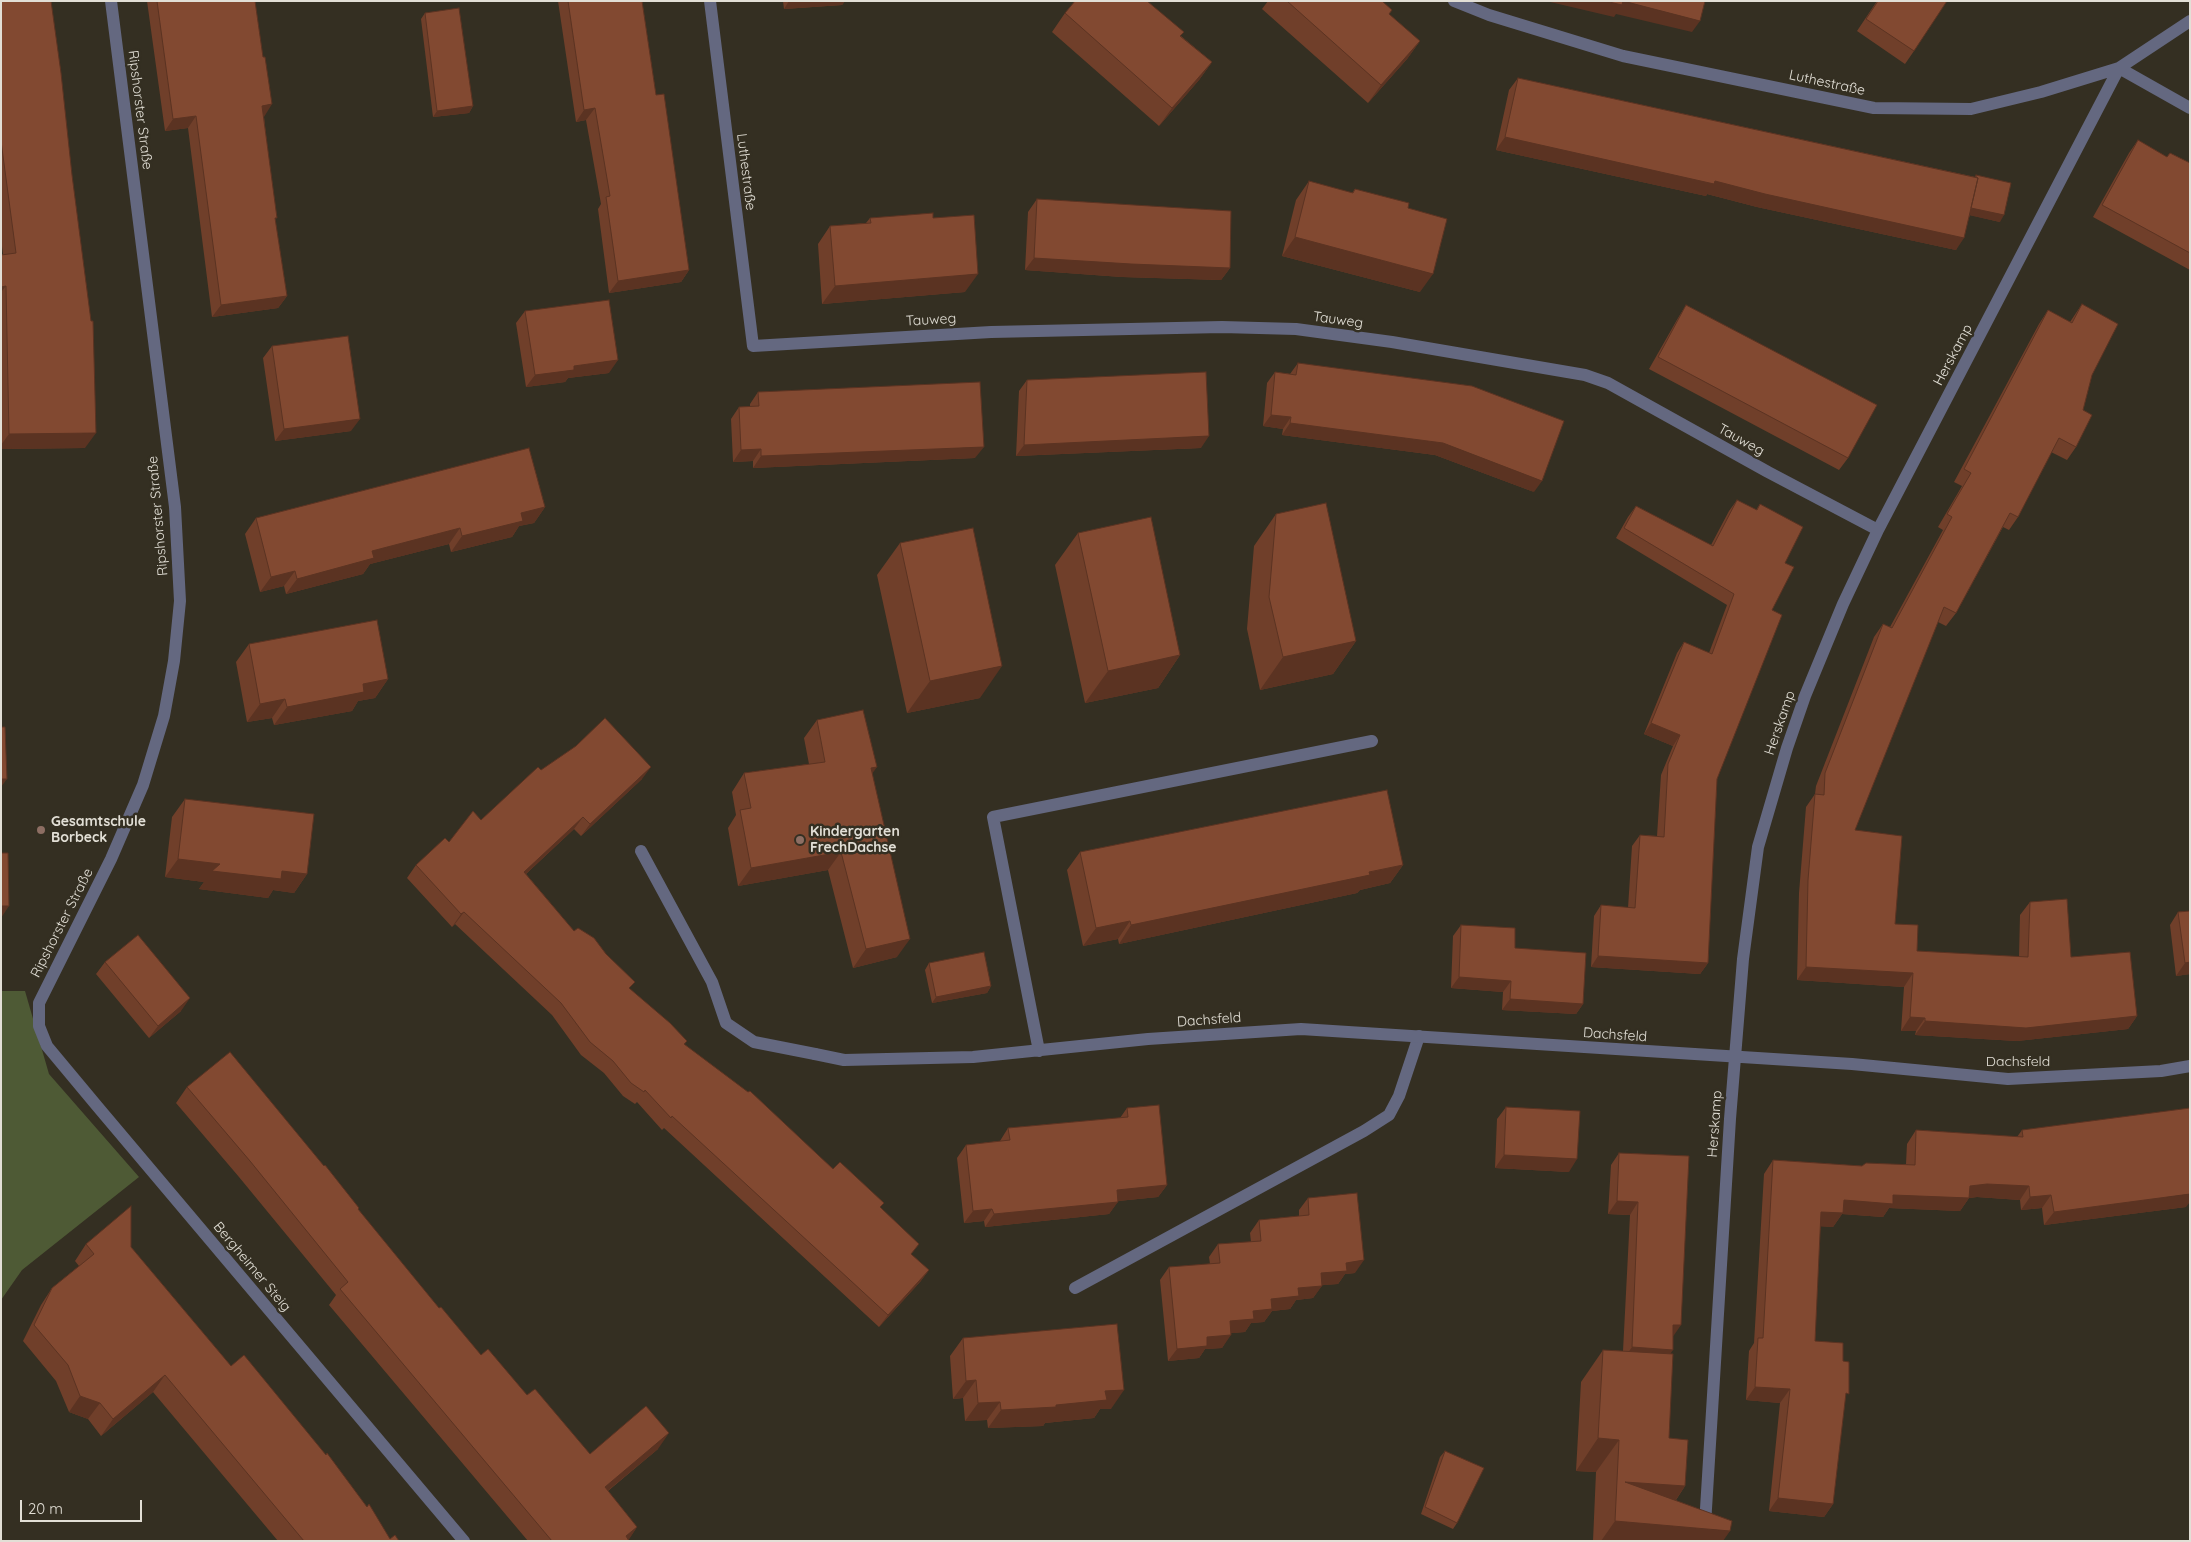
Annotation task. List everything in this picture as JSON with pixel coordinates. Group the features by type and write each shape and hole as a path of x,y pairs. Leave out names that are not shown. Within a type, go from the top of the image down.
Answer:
{"street":[{"name":"Ripshorster Straße","path":"39,1003 111,859 143,785 164,716 174,661 180,601 175,507 111,1"},
{"name":"Luthestraße","path":"710,1 753,346"},
{"name":"Luthestraße","path":"1454,1 1489,15 1623,56 1874,108 1971,109 2041,92 2119,68"},
{"name":"Herskamp","path":"1704,1541 1730,1120 1742,969 1751,888 1758,846 1786,748 1843,604 1878,530 2119,68 2190,21"},
{"path":"2119,68 2190,108"},
{"name":"Tauweg","path":"753,346 991,332 1222,327 1296,329 1392,342 1585,375 1608,383 1768,472 1878,530"},
{"path":"1039,1050 993,817 1372,741"},
{"name":"Dachsfeld","path":"641,851 712,982 726,1023 754,1042 844,1060 973,1057 1148,1039 1301,1029 1852,1064 2008,1079 2161,1071 2190,1066"},
{"name":"Bergheimer Steig","path":"39,1003 39,1026 47,1046 464,1541"},
{"path":"1075,1288 1364,1131 1389,1114 1399,1096 1419,1036"}],"green space":[{"path":"1,991 25,991 49,1074 139,1177 22,1270 1,1300"}],"building":[{"path":"1,1 51,1 91,321 93,321 96,433 9,434 6,286 1,287 1,255 16,253 1,141"},
{"path":"157,1 255,1 272,104 262,106 277,218 275,218 287,296 221,305 196,116 173,119"},
{"path":"568,1 642,1 656,95 664,94 689,270 618,281 606,197 610,196 595,108 584,110"},
{"path":"1075,1 1147,1 1184,32 1180,36 1212,62 1172,108 1065,13"},
{"path":"1287,1 1382,1 1392,10 1389,14 1420,41 1381,85"},
{"path":"1605,1 1623,1 1622,5"},
{"path":"1623,1 1705,1 1700,21"},
{"path":"1878,1 1947,1 1914,51 1866,19"},
{"path":"459,8 473,106 437,111 425,13"},
{"path":"1518,78 1978,178 1964,238 1765,194 1715,181 1714,184 1505,137"},
{"path":"2138,140 2167,157 2170,153 2190,163 2190,253 2102,205"},
{"path":"1976,175 2011,183 2004,215 1971,208 1978,178"},
{"path":"1309,181 1353,193 1355,189 1409,203 1408,208 1447,219 1433,274 1295,237"},
{"path":"1037,199 1231,211 1230,268 1034,258"},
{"path":"933,213 933,218 974,215 978,274 835,286 830,226 871,223 870,218"},
{"path":"609,300 618,360 574,366 574,370 535,375 525,311"},
{"path":"2082,304 2118,324 2092,375 2083,410 2092,415 2076,447 2059,438 2018,517 2010,513 1956,613 1944,607 1855,830 1902,836 1895,924 1918,925 1917,951 2028,957 2030,902 2067,899 2071,957 2130,952 2137,1016 2026,1028 1925,1021 1925,1018 1910,1017 1913,973 1806,967 1808,880 1815,794 1824,795 1825,773 1883,624 1892,628 1952,517 1947,514 1971,473 1964,469 2048,310 2072,323"},
{"path":"1686,305 1877,405 1848,458 1658,357"},
{"path":"348,336 360,419 284,429 272,346"},
{"path":"1298,363 1472,386 1564,421 1542,481 1443,443 1290,423 1291,417 1271,415 1275,372 1296,375"},
{"path":"1206,372 1209,436 1024,445 1027,380"},
{"path":"980,382 984,447 761,456 761,449 741,450 739,407 759,406 758,392"},
{"path":"529,448 545,507 521,513 523,521 462,536 460,528 372,551 374,558 297,579 295,571 271,577 256,518"},
{"path":"1737,500 1757,510 1760,504 1803,527 1785,563 1794,567 1772,610 1782,615 1717,779 1708,963 1598,956 1601,905 1635,908 1640,835 1664,837 1668,764 1680,735 1651,723 1684,642 1712,654 1734,594 1624,528 1636,506 1713,546"},
{"path":"1326,503 1356,641 1283,657 1269,597 1276,514"},
{"path":"1151,517 1180,655 1108,671 1078,533"},
{"path":"973,528 1002,666 930,681 900,543"},
{"path":"377,620 388,679 363,684 364,692 287,707 285,699 260,704 249,644"},
{"name":"Kindergarten FrechDachse","path":"863,710 877,767 871,768 910,939 866,949 841,852 751,868 740,810 751,808 744,773 825,762 817,720"},
{"path":"605,718 651,767 590,824 583,817 524,872 574,931 578,928 594,938 606,954 635,982 629,988 670,1023 687,1041 684,1044 748,1092 750,1091 833,1169 840,1162 884,1203 880,1207 919,1244 911,1254 929,1270 888,1315 672,1116 671,1118 645,1090 644,1092 631,1083 613,1061 590,1042 561,1003 464,912 461,914 416,865 445,838 449,842 473,811 481,820 538,767 541,770 576,746"},
{"path":"1,727 5,727 7,779 1,779"},
{"path":"1387,790 1403,865 1369,872 1370,875 1131,925 1130,921 1096,928 1080,852"},
{"path":"185,799 314,814 307,874 282,871 281,879 212,871 220,864 178,859"},
{"path":"1,853 8,853 9,906 1,906"},
{"path":"2190,911 2190,962 2185,963 2178,912"},
{"path":"1461,925 1515,928 1515,948 1586,953 1583,1004 1510,999 1511,981 1459,977"},
{"path":"138,935 190,998 158,1026 105,962"},
{"path":"984,952 991,986 936,997 929,963"},
{"path":"230,1052 325,1165 358,1209 439,1308 441,1307 481,1355 488,1349 527,1395 535,1389 590,1454 646,1406 669,1433 605,1487 637,1527 626,1536 629,1541 552,1541 340,1289 348,1282 187,1087"},
{"path":"1159,1105 1167,1185 1117,1190 1118,1202 994,1214 992,1209 973,1211 966,1145 1010,1140 1008,1128 1128,1117 1127,1108"},
{"path":"1506,1107 1580,1111 1577,1159 1504,1155"},
{"path":"2190,1108 2190,1194 2054,1212 2051,1195 2030,1197 2029,1186 1987,1184 1970,1186 1969,1198 1893,1195 1893,1204 1844,1200 1843,1213 1821,1212 1815,1341 1843,1343 1843,1361 1849,1362 1849,1394 1846,1393 1833,1504 1778,1498 1790,1389 1755,1387 1758,1338 1763,1338 1773,1160 1862,1166 1866,1163 1915,1165 1916,1130 2023,1137 2022,1130"},
{"path":"1619,1153 1689,1156 1681,1325 1673,1325 1673,1350 1632,1347 1638,1202 1617,1201"},
{"path":"1357,1193 1364,1260 1346,1263 1347,1271 1321,1273 1322,1286 1298,1288 1299,1296 1271,1299 1272,1309 1253,1311 1254,1319 1230,1321 1231,1335 1207,1337 1207,1346 1177,1349 1169,1267 1220,1263 1218,1244 1261,1241 1259,1220 1309,1215 1308,1198"},
{"path":"131,1206 131,1247 231,1366 244,1355 326,1455 327,1453 367,1507 369,1504 390,1539 395,1535 399,1541 304,1541 165,1375 113,1419 100,1403 80,1396 68,1365 34,1325 52,1288 94,1254 86,1244"},
{"path":"1117,1324 1124,1390 1105,1391 1107,1400 1056,1405 1056,1407 1001,1410 1000,1402 978,1403 976,1380 966,1381 963,1338"},
{"path":"1603,1350 1673,1354 1669,1438 1688,1440 1685,1486 1625,1482 1732,1521 1730,1531 1615,1521 1619,1440 1598,1438"},
{"path":"1445,1451 1484,1468 1457,1523 1425,1507"}],"place":[{"name":"Gesamtschule Borbeck","path":"41,830"},
{"name":"Kindergarten FrechDachse","path":"800,840"}]}
